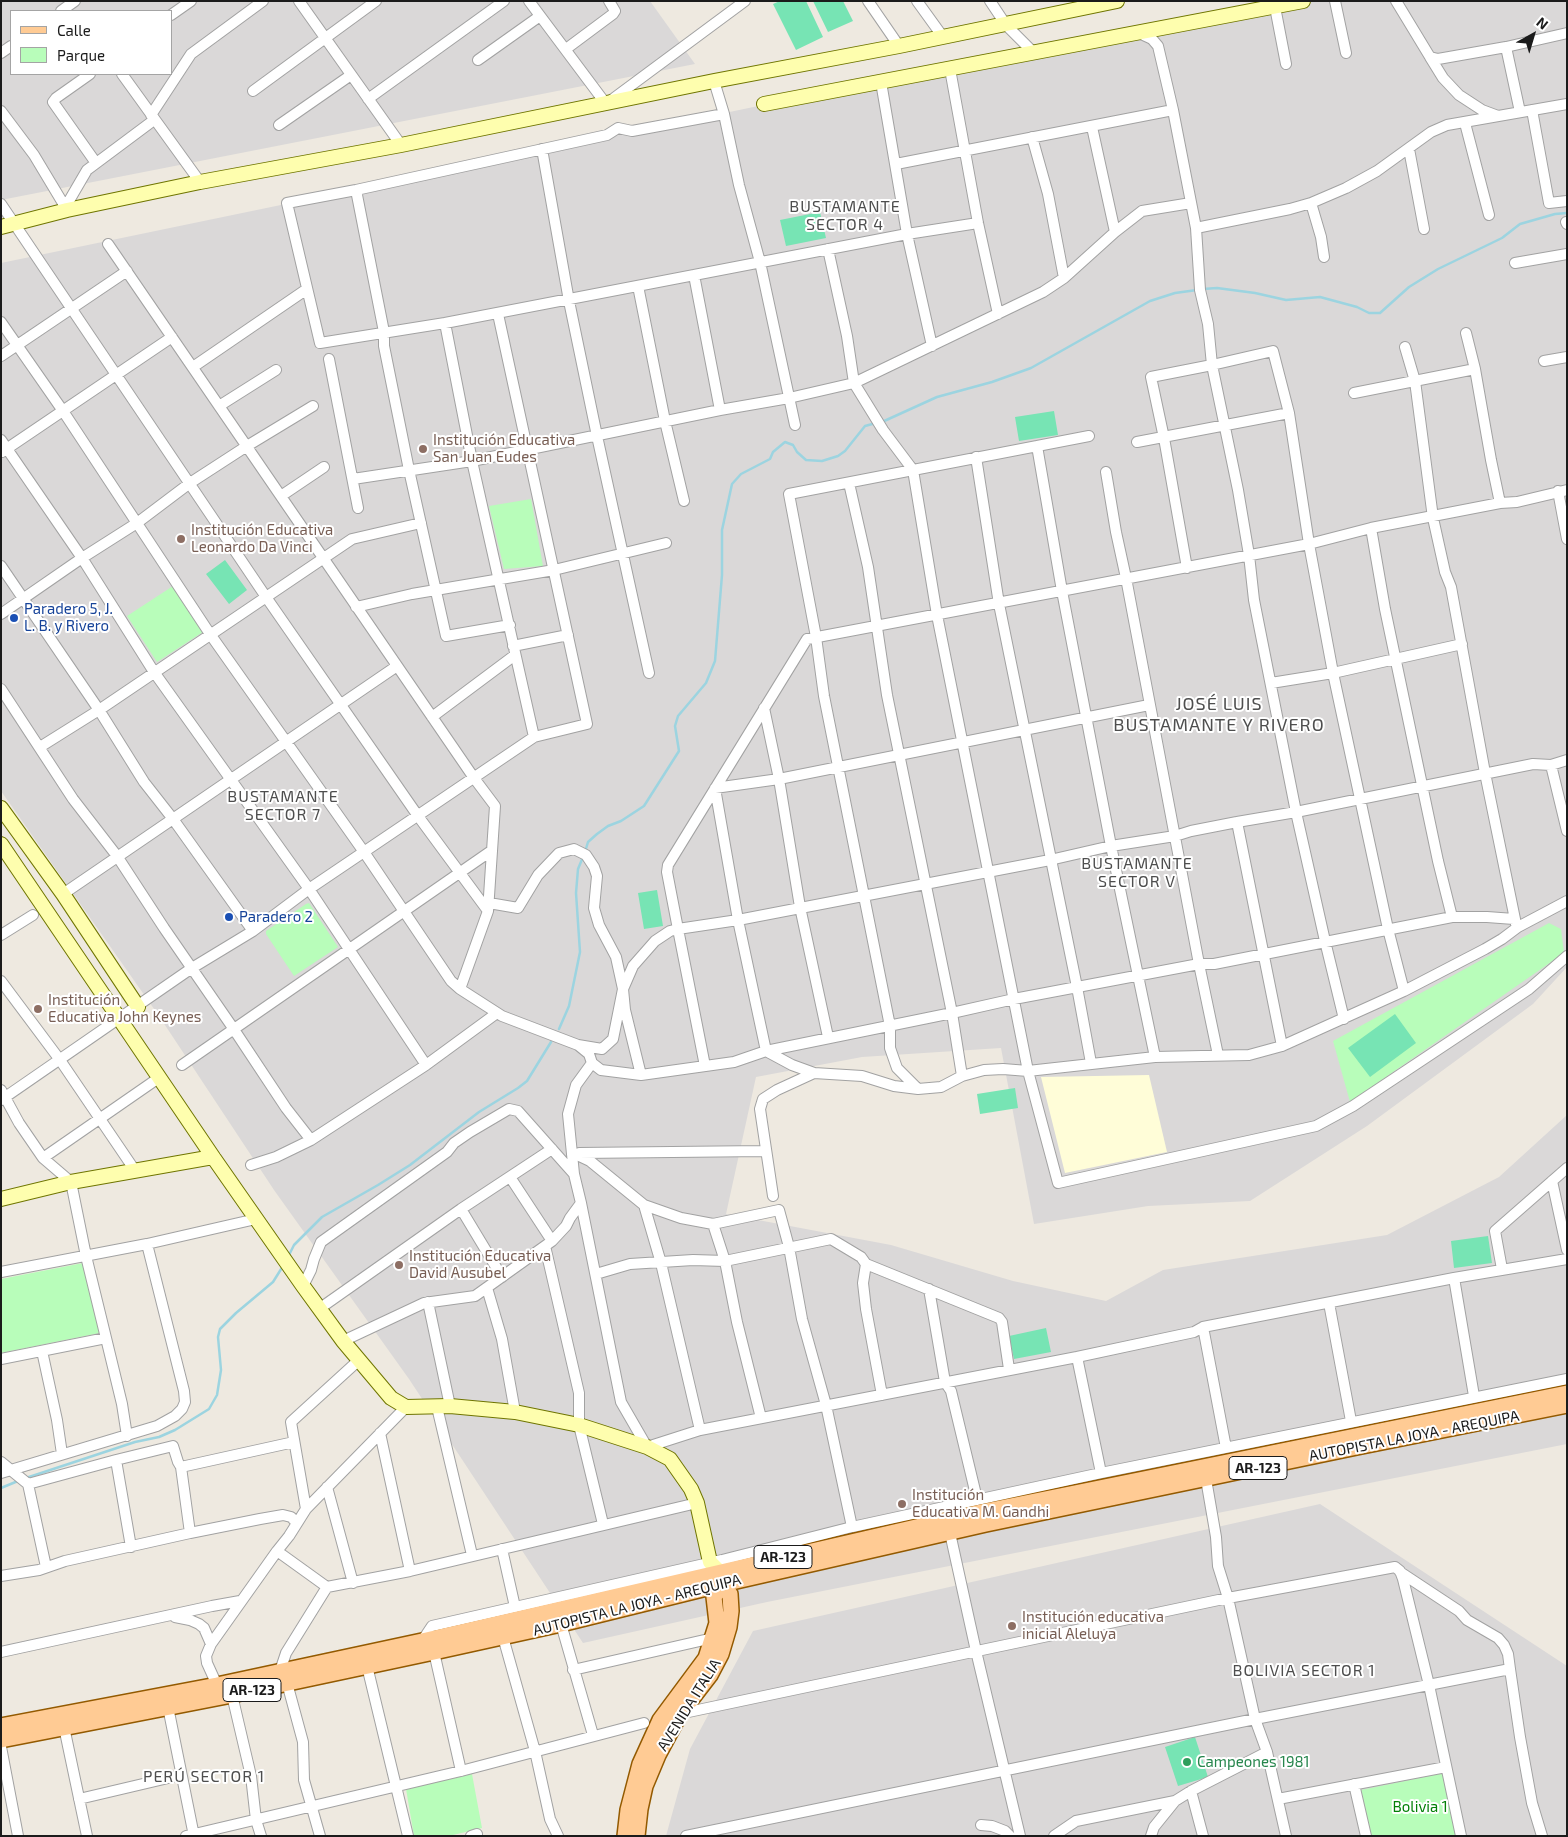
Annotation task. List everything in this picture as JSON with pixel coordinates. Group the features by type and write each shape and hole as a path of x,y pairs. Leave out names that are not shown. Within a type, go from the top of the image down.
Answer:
{"main road":[{"name":"AUTOPISTA LA JOYA - AREQUIPA","path":"1,1740 232,1695 283,1677 422,1641 719,1569 981,1512 1567,1393"},
{"name":"AUTOPISTA LA JOYA - AREQUIPA","path":"1,1726 217,1684 367,1666 561,1624 719,1569 950,1533 1567,1405"},
{"name":"AVENIDA ITALIA","path":"637,1836 634,1809 640,1764 660,1720 706,1658 717,1623 714,1597 719,1569"},
{"name":"AVENIDA ITALIA","path":"624,1836 658,1755 680,1714 718,1663 724,1647 729,1627 730,1594 719,1569"}],"street":[{"path":"172,14 191,1"},
{"path":"67,208 87,170 152,117 191,54 263,1"},
{"path":"299,1 401,145"},
{"path":"253,91 376,1"},
{"path":"368,99 504,1"},
{"path":"529,1 606,104"},
{"path":"566,49 613,14 615,11 610,1"},
{"path":"606,104 745,1"},
{"path":"868,1 899,46"},
{"path":"918,1 943,37"},
{"path":"990,1 1006,25 1034,53"},
{"path":"1,227 67,208 401,145 714,81 1006,25 1117,1"},
{"path":"764,104 1303,1"},
{"path":"1335,1 1346,53"},
{"path":"1396,1 1442,78 1459,95 1476,106 1498,116"},
{"path":"1275,7 1286,64"},
{"path":"478,60 540,16"},
{"path":"1139,33 1152,39 1158,46 1173,110 1196,228 1198,274 1208,324 1212,365 1238,490 1249,555 1254,600 1272,683 1296,812 1324,941 1344,1019"},
{"path":"1430,57 1438,59 1506,47 1567,33"},
{"path":"1506,47 1520,112"},
{"path":"950,69 978,223 998,314"},
{"path":"89,75 56,98 54,102 96,163"},
{"path":"123,75 200,182"},
{"path":"278,125 351,75"},
{"path":"714,81 724,114 739,185 760,262 794,425"},
{"path":"881,82 907,234 932,346"},
{"path":"1196,228 1312,203 1353,184 1409,149 1431,132 1447,125 1567,104"},
{"path":"896,164 1173,110"},
{"path":"1532,110 1549,203 1567,201"},
{"path":"1,111 34,155 67,208"},
{"path":"724,114 632,131 618,128 607,135 356,190 287,203 320,343 445,324 907,234 978,223"},
{"path":"1465,123 1489,215"},
{"path":"1092,127 1115,232"},
{"path":"1032,138 1048,194 1064,278"},
{"path":"542,149 569,301 649,673"},
{"path":"1409,149 1424,229"},
{"path":"356,190 384,332 384,346 409,470 446,636 510,625"},
{"path":"353,479 472,461 720,410 789,398 854,383 1043,292 1064,278 1115,232 1142,211 1191,203"},
{"path":"1312,203 1321,237 1324,258"},
{"path":"1,204 266,597 418,816 459,872 488,907 518,908 538,876 559,853 574,849 586,855 594,867 597,876 594,908 599,924 616,957 623,989 625,1010 641,1075"},
{"path":"108,244 356,607 495,806 490,851 488,907 460,989"},
{"path":"828,249 847,336 854,383 883,430 913,470 937,615 1028,1071 1058,1183 1316,1126 1353,1106 1528,989 1567,956"},
{"path":"1515,263 1567,254"},
{"path":"1,356 127,271"},
{"path":"694,275 720,410"},
{"path":"638,286 665,421 684,501"},
{"path":"193,367 307,289"},
{"path":"127,1436 122,1404 86,1256 71,1182 43,1158 3,1096 60,1060 192,968 253,932 309,889 534,737 587,724 498,314"},
{"path":"1,322 63,411 210,634 364,852 451,981 497,1013 578,1045 602,1049 613,1039 623,989 633,966 662,936 678,929 738,920 988,870 1050,860 1111,846 1176,836 1191,831 1296,812 1485,773 1533,764 1551,765 1567,760"},
{"path":"445,324 472,461 534,737"},
{"path":"1466,333 1475,369 1500,503"},
{"path":"172,337 63,411 3,447 82,558 154,672 309,889 426,1065"},
{"path":"1405,347 1415,381 1432,518 1445,572 1452,587 1485,773 1516,923"},
{"path":"1187,568 1151,377 1273,351 1289,413 1309,544 1333,673 1388,929 1404,991"},
{"path":"1544,361 1567,357"},
{"path":"329,359 358,508"},
{"path":"1354,393 1475,369"},
{"path":"219,406 276,370"},
{"path":"1,614 137,523 246,446 313,406"},
{"path":"1137,442 1289,413"},
{"path":"918,1089 897,1068 890,1048 890,1026 862,895 824,696 816,637 788,494 1089,436"},
{"path":"1037,446 1086,718 1154,1057"},
{"path":"976,457 999,604 1050,860 1078,987 1091,1063"},
{"path":"281,496 324,467"},
{"path":"1106,472 1149,706 1218,1055"},
{"path":"849,483 868,567 887,695 952,1013 962,1076"},
{"path":"705,1066 667,872 668,865 807,639 999,604 1168,569 1187,568 1309,544 1372,528 1432,518 1500,503 1517,502 1562,491 1567,539"},
{"path":"40,747 99,710 352,539 421,523"},
{"path":"1372,528 1385,609 1422,787 1452,917"},
{"path":"356,607 435,590 554,570 666,543"},
{"path":"1,566 99,710 144,782 173,819 253,932"},
{"path":"432,716 514,650 568,635"},
{"path":"1272,683 1333,673 1462,644"},
{"path":"63,894 397,666"},
{"path":"1,689 73,799 117,856 286,1108 311,1140"},
{"path":"715,788 779,779 1149,706"},
{"path":"764,708 779,779 800,907 828,1037"},
{"path":"1551,765 1567,831"},
{"path":"715,788 738,920 766,1051 792,1065 814,1073 862,1076 894,1086 918,1089 941,1086 962,1076 984,1070 1028,1071 1154,1057 1249,1055 1282,1046 1404,991 1502,939 1516,923 1567,901"},
{"path":"1,808 63,894 138,1007"},
{"path":"1237,822 1282,1046"},
{"path":"1,844 213,1157 303,1286 343,1341 391,1398 406,1406 515,1412 579,1425 647,1447 670,1459 691,1489 719,1569"},
{"path":"182,1065 490,851"},
{"path":"1,935 33,915"},
{"path":"578,1045 589,1054 592,1063 601,1070 641,1075 734,1062 766,1051 828,1037 890,1026 1014,999 1199,964 1214,964 1452,917 1487,917 1516,923"},
{"path":"1,981 60,1060 136,1172"},
{"path":"251,1165 276,1157 311,1140 426,1065 497,1013"},
{"path":"592,1063 576,1085 568,1114 574,1174 582,1203 621,1402 647,1447"},
{"path":"772,1196 760,1108 763,1099 777,1090 814,1073"},
{"path":"43,1158 160,1077"},
{"path":"303,1286 322,1242 447,1152 454,1143 509,1109 518,1111 574,1174"},
{"path":"319,1308 460,1209 552,1149"},
{"path":"573,1153 765,1151"},
{"path":"573,1153 590,1160 644,1205 681,1218 714,1224 779,1210 789,1247 802,1320 826,1405 852,1527"},
{"path":"1,1199 71,1182 213,1157"},
{"path":"1502,1268 1495,1231 1567,1168"},
{"path":"510,1177 548,1244 580,1393 579,1425 604,1524"},
{"path":"1552,1181 1567,1250"},
{"path":"343,1341 428,1302 475,1296 548,1244 566,1226 582,1203"},
{"path":"644,1205 661,1263 700,1430"},
{"path":"460,1209 502,1277"},
{"path":"1,1272 147,1244 256,1219"},
{"path":"714,1224 725,1261 737,1322 761,1418"},
{"path":"596,1274 630,1264 693,1260 725,1261 831,1239 861,1257 866,1264 999,1318 1002,1322 1009,1370"},
{"path":"6,1471 157,1426 175,1416 182,1409 185,1402 177,1356 168,1332 147,1244"},
{"path":"647,1447 700,1430 1077,1357 1194,1332 1203,1328 1502,1268 1567,1259"},
{"path":"866,1264 864,1284 866,1309 882,1395"},
{"path":"1454,1278 1474,1396"},
{"path":"488,1288 502,1339 515,1412"},
{"path":"929,1289 945,1382 951,1391 977,1499"},
{"path":"428,1302 443,1407 472,1555"},
{"path":"1329,1303 1350,1421"},
{"path":"1203,1328 1226,1448"},
{"path":"1,1359 106,1338"},
{"path":"42,1351 57,1420 62,1454"},
{"path":"1077,1357 1101,1473"},
{"path":"306,1509 291,1422 359,1360"},
{"path":"422,1641 432,1626 515,1607 719,1569 852,1527 1350,1421 1567,1379"},
{"path":"217,1684 207,1663 206,1656 211,1644 240,1601 289,1536 296,1522 306,1509 406,1406"},
{"path":"380,1433 410,1571"},
{"path":"181,1466 294,1442"},
{"path":"1,1462 6,1471 28,1484 173,1446 181,1466 190,1533"},
{"path":"116,1460 131,1547"},
{"path":"1206,1479 1216,1537 1218,1566 1228,1598 1255,1719 1267,1752 1286,1836"},
{"path":"28,1484 46,1567"},
{"path":"327,1486 353,1583"},
{"path":"277,1551 327,1587 410,1571 697,1503"},
{"path":"1,1576 190,1533 283,1515 291,1517 296,1522"},
{"path":"950,1533 1020,1836"},
{"path":"502,1549 515,1607"},
{"path":"660,1720 680,1714 1228,1598 1394,1567 1459,1611 1467,1620 1498,1638 1504,1645 1508,1654 1532,1803 1542,1836"},
{"path":"1400,1571 1429,1685 1461,1836"},
{"path":"320,1836 304,1780 303,1742 283,1677 286,1653 327,1587"},
{"path":"1,1652 240,1601"},
{"path":"166,1617 190,1620 199,1624 204,1628 211,1644"},
{"path":"561,1624 593,1735"},
{"path":"503,1637 536,1751 550,1819 558,1836"},
{"path":"573,1670 713,1638"},
{"path":"434,1652 461,1771"},
{"path":"367,1666 408,1836"},
{"path":"686,1836 1255,1719 1510,1669"},
{"path":"232,1695 251,1776 256,1820 261,1836"},
{"path":"168,1707 191,1835 461,1771 644,1723"},
{"path":"64,1727 87,1836"},
{"path":"1,1746 18,1836"},
{"path":"1151,1836 1154,1827 1175,1801 1267,1752"},
{"path":"1278,1799 1446,1767"},
{"path":"79,1799 181,1775"},
{"path":"1354,1784 1366,1836"},
{"path":"1191,1791 1203,1836"},
{"path":"1054,1836 1076,1821 1175,1801"},
{"path":"981,1825 992,1826 1005,1831 1010,1836"},
{"path":"471,1836 476,1834 477,1836"}],"shaded area":[{"path":"1,1 650,1 695,64 1,200"},
{"path":"1265,1 1567,1 1567,967 1533,1004 1367,1126 1250,1201 1148,1206 1034,1224 1001,1048 862,1057 756,1077 726,1214 891,1245 1013,1281 1106,1301 1163,1270 1387,1235 1499,1177 1567,1115 1567,1444 767,1602 583,1643 409,1379 274,1190 159,1016 1,791 1,263"},
{"path":"1149,1075 1167,1152 1065,1173 1041,1077"},
{"path":"1320,1504 1567,1666 1567,1836 666,1836 690,1749 753,1631"}],"green space":[{"path":"780,1 806,1 823,37 796,50 773,4"},
{"path":"813,1 843,1 853,21 828,32"},
{"path":"820,212 826,238 786,246 780,220"},
{"path":"1054,411 1058,435 1019,441 1015,417"},
{"path":"531,499 543,566 504,569 489,506"},
{"path":"225,560 247,590 229,604 206,574"},
{"path":"173,586 203,632 157,662 127,616"},
{"path":"657,890 663,926 644,929 638,893"},
{"path":"309,903 338,947 294,976 266,934 266,931"},
{"path":"1549,923 1561,929 1564,953 1350,1102 1333,1041"},
{"path":"1395,1014 1416,1043 1370,1077 1348,1048"},
{"path":"1015,1088 1018,1108 980,1114 977,1094"},
{"path":"1488,1236 1492,1263 1454,1268 1451,1241"},
{"path":"83,1263 100,1333 1,1353 1,1279"},
{"path":"1046,1328 1051,1352 1014,1359 1009,1336"},
{"name":"Campeones 1981","path":"1195,1737 1208,1777 1178,1786 1165,1747"},
{"name":"Bolivia 1","path":"1444,1773 1458,1836 1371,1836 1361,1790"},
{"path":"472,1774 482,1828 449,1836 414,1836 406,1789"}],"waterway":[{"path":"1203,289 1217,288 1255,293 1286,300 1320,297 1357,307 1369,313 1380,313 1409,287 1438,269 1502,238 1520,224 1555,214 1567,213"},
{"path":"882,422 937,397 992,382 1031,368 1150,301 1175,293 1197,290"},
{"path":"585,852 588,842 597,834 644,806 679,751 675,726 678,716 706,683 715,661 722,575 722,530 732,484 741,474 770,459 773,452 785,442 793,445 797,452 806,460 822,461 838,456 845,451 865,426 876,423"},
{"path":"559,1029 569,1006 580,952 576,893 578,869 583,857"},
{"path":"288,1257 294,1245 322,1217 410,1165 479,1112 527,1081 551,1042"},
{"path":"26,1478 135,1442 159,1437 175,1430 209,1409 217,1395 221,1370 218,1337 220,1329 273,1282 283,1266"},
{"path":"1,1488 18,1481"}],"place":[{"name":"Institución Educativa San Juan Eudes","path":"423,449"},
{"name":"Institución Educativa Leonardo Da Vinci","path":"181,539"},
{"name":"Paradero 5, J. L. B. y Rivero","path":"14,618"},
{"name":"Paradero 2","path":"229,917"},
{"name":"Institución Educativa John Keynes","path":"38,1009"},
{"name":"Institución Educativa David Ausubel","path":"399,1265"},
{"name":"Institución Educativa M. Gandhi","path":"902,1504"},
{"name":"Institución educativa inicial Aleluya","path":"1012,1626"},
{"name":"Campeones 1981","path":"1187,1762"}],"district":[{"name":"BUSTAMANTE SECTOR 4","path":"845,216"},
{"name":"JOSÉ LUIS BUSTAMANTE Y RIVERO","path":"1219,714"},
{"name":"BUSTAMANTE SECTOR 7","path":"283,806"},
{"name":"BUSTAMANTE SECTOR V","path":"1137,873"},
{"name":"BOLIVIA SECTOR 1","path":"1304,1671"},
{"name":"PERÚ SECTOR 1","path":"204,1777"}]}
